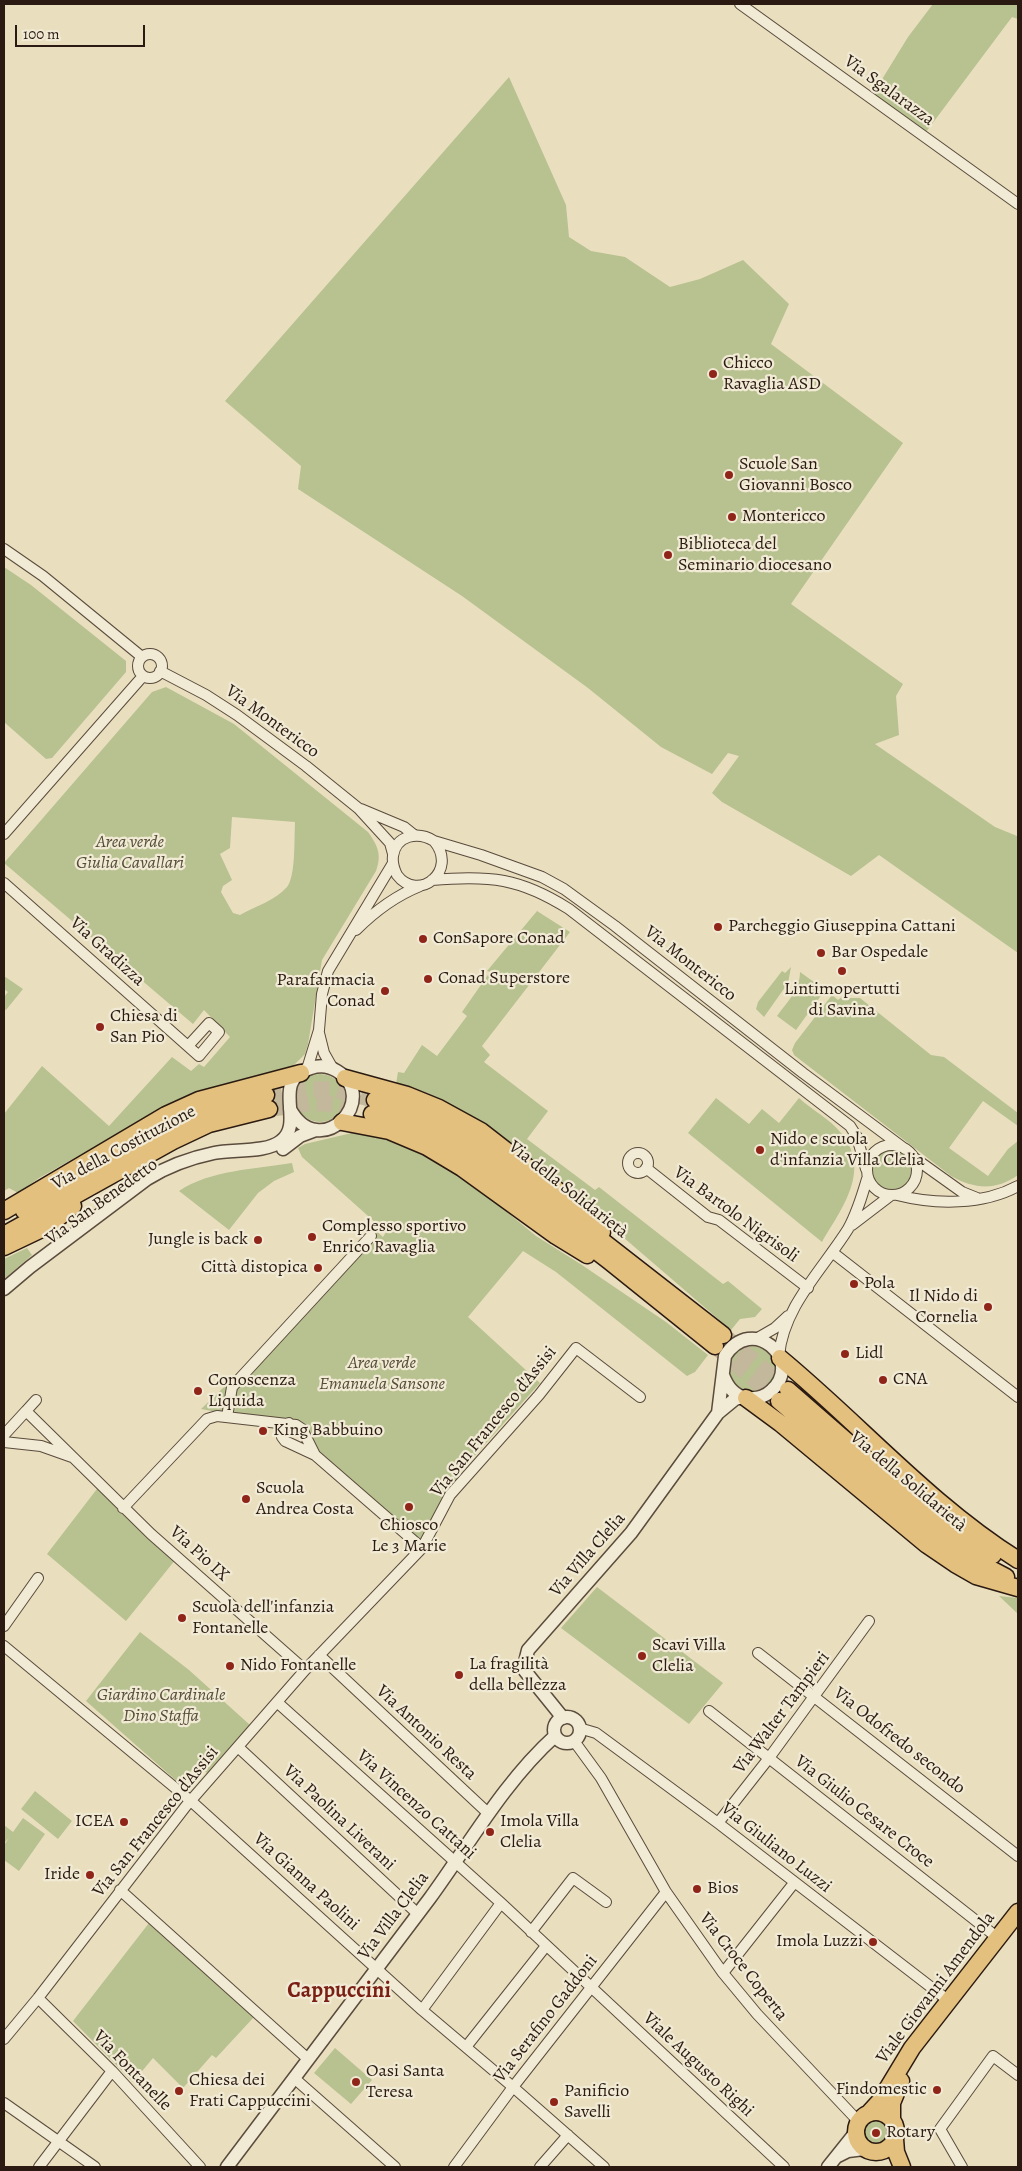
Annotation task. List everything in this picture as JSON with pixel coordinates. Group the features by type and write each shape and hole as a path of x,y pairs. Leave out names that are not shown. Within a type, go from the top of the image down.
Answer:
{"main road":[{"path":"4,1211 166,1115 199,1100 304,1071"},
{"path":"339,1074 407,1095 439,1108 480,1131 575,1204 589,1217 622,1257"},
{"name":"Via della Costituzione","path":"4,1221 19,1214 126,1149 197,1116 245,1100 268,1102 209,1124 173,1141 115,1175 4,1235"},
{"name":"Via della Solidarietà","path":"373,1107 422,1116 464,1138 505,1165 622,1257 719,1341 650,1294 546,1213 459,1150 373,1107"},
{"path":"342,1122 389,1131 427,1147 462,1168 556,1236 650,1294"},
{"path":"4,1248 48,1226 115,1175"},
{"path":"780,1357 923,1489 982,1535 1018,1560"},
{"name":"Via della Solidarietà","path":"1018,1567 986,1552 920,1505 784,1396 922,1524 968,1557 1018,1583"},
{"path":"745,1398 780,1423 927,1545 976,1576 1018,1588"},
{"name":"Viale Giovanni Amendola","path":"861,2122 880,2101 945,1998 998,1938 1018,1912"},
{"name":"Viale Giovanni Amendola","path":"902,2167 896,2152 896,2129 892,2120 892,2103 900,2082 916,2058 1018,1925"},
{"path":"892,2120 880,2112 861,2122 860,2144 886,2158 896,2167"},
{"path":"870,2150 889,2148 895,2139"}],"street":[{"name":"Via Sgalarazza","path":"740,4 1018,204"},
{"path":"4,549 43,576 142,657"},
{"path":"152,654 159,658 162,664 160,672 151,678 143,676 138,666 142,657 152,654"},
{"name":"Via Montericco","path":"160,672 206,695 237,715 358,808 390,843 395,871 407,883 479,877 515,883 545,894 569,910 850,1126 857,1137 867,1174"},
{"path":"4,834 143,676"},
{"name":"Via Montericco","path":"358,808 404,828 414,835 422,835 434,841 480,854 542,876 564,889 905,1149"},
{"path":"393,858 401,841 414,835"},
{"path":"428,882 438,875 443,861 442,854 434,841"},
{"name":"Via San Benedetto","path":"4,1289 132,1190 163,1169 189,1158 216,1152 272,1147 288,1134 291,1119 288,1093 295,1078 304,1071 319,1030 322,994 328,971 393,858"},
{"name":"Via San Benedetto","path":"346,940 369,918 394,899 428,882"},
{"name":"Via Gradizza","path":"4,883 188,1046"},
{"name":"Via San Benedetto","path":"4,1298 167,1173 204,1162 275,1153 300,1136 316,1130 330,1129 342,1122 347,1116 352,1101 350,1085 339,1074 324,1053 319,1030"},
{"path":"304,1071 315,1066 339,1074"},
{"path":"290,1110 300,1124 316,1130"},
{"path":"983,1199 962,1192 913,1157 905,1149 897,1146 880,1148 868,1160 867,1174 876,1191 894,1196 966,1201 983,1199 1003,1194 1018,1186"},
{"path":"894,1196 911,1187 915,1180 917,1172 913,1157"},
{"name":"Via Bartolo Nigrisoli","path":"646,1168 708,1217 720,1220 808,1288"},
{"name":"Via Villa Clelia","path":"718,1413 723,1375 722,1366 730,1348 746,1339 756,1339 775,1328 790,1314 849,1227 861,1201 867,1174"},
{"name":"Via Villa Clelia","path":"849,1227 894,1196"},
{"path":"227,1417 232,1387 371,1236"},
{"path":"832,1252 1018,1397"},
{"name":"Via Villa Clelia","path":"579,1728 575,1720 563,1718 524,1671 524,1662 528,1650 631,1534 718,1413 735,1399 762,1397 775,1388 782,1374 780,1357 782,1334 790,1314"},
{"path":"756,1339 770,1344 780,1357"},
{"name":"Via San Francesco d'Assisi","path":"4,2039 191,1801 305,1670 422,1548 450,1495 539,1395 576,1348 640,1397"},
{"path":"723,1375 730,1389 745,1398"},
{"path":"4,1435 36,1400"},
{"name":"Via Pio IX","path":"26,1411 123,1508 305,1670"},
{"path":"123,1508 207,1419 217,1416 289,1423 302,1429 314,1455"},
{"path":"267,1422 285,1441 314,1455 422,1548"},
{"path":"282,1437 281,1431 283,1426 289,1423"},
{"name":"Via Pio IX","path":"4,1442 40,1446 75,1458"},
{"path":"4,1626 38,1578"},
{"name":"Via Walter Tampieri","path":"718,1823 816,1696 869,1621"},
{"name":"Via Gianna Paolini","path":"4,1646 191,1801 377,1967 422,2010 604,2167"},
{"name":"Via Odofredo secondo","path":"758,1652 1018,1856"},
{"name":"Via Antonio Resta","path":"319,1655 489,1814"},
{"name":"Via Vincenzo Cattani","path":"278,1703 591,1986"},
{"name":"Via Giulio Cesare Croce","path":"709,1711 998,1938"},
{"name":"Via Villa Clelia","path":"226,2167 418,1914 489,1814 537,1752 555,1736 556,1724 563,1718"},
{"path":"555,1736 561,1742 574,1741 578,1735 579,1728"},
{"name":"Via Giuliano Luzzi","path":"579,1728 596,1733 718,1823 945,1998"},
{"name":"Via Croce Coperta","path":"574,1741 601,1778 666,1892 723,1974 757,2014 861,2122"},
{"name":"Via Paolina Liverani","path":"238,1747 418,1914"},
{"path":"531,1932 573,1878 606,1902"},
{"path":"723,1974 794,1883"},
{"path":"120,1890 308,2059"},
{"name":"Via Serafino Gaddoni","path":"454,2167 513,2087 666,1892"},
{"path":"422,2010 501,1903"},
{"path":"466,2047 546,1946"},
{"name":"Viale Augusto Righi","path":"591,1986 784,2167"},
{"name":"Via Fontanelle","path":"38,1998 112,2071 200,2167"},
{"path":"962,2167 940,2129 993,2056 1018,2075"},
{"path":"39,2167 112,2071"},
{"path":"294,2078 394,2167"},
{"path":"4,2103 95,2167"},
{"name":"Viale Giovanni Amendola","path":"828,2167 861,2122"},
{"path":"540,2167 568,2135"},
{"path":"836,2157 848,2152 870,2150"}],"green space":[{"path":"933,4 1018,4 1018,19 1012,17 926,132 873,94 908,37"},
{"path":"509,77 566,205 569,237 591,251 625,257 670,287 700,279 743,260 789,304 771,344 903,443 791,604 903,684 896,696 899,735 875,744 995,827 1018,835 1018,953 879,855 851,876 722,802 712,793 739,756 728,753 712,774 661,747 588,688 462,596 298,489 301,466 225,401"},
{"path":"4,567 31,585 126,661 126,672 52,758 46,759 4,722"},
{"name":"Area verde Giulia Cavallari","path":"166,687 234,724 368,832 378,851 378,865 322,960 308,1044 305,1054 292,1067 169,1105 39,1178 18,1193 9,1188 4,1191 4,1114 42,1066 109,1126 172,1057 191,1071 199,1064 204,1067 230,1037 204,1010 193,1024 4,863 152,692","holes":["232,817 295,822 293,866 290,882 287,887 271,899 240,915 233,913 221,892 223,886 232,880 220,854 230,848"]},
{"path":"537,911 570,932 482,1046 490,1055 484,1062 548,1111 527,1139 595,1190 599,1187 723,1284 728,1281 762,1309 755,1317 740,1319 731,1330 609,1225 589,1203 509,1142 457,1108 429,1095 396,1084 398,1072 404,1073 422,1045 437,1056 467,1016 462,1012 490,972 487,971"},
{"path":"791,967 788,983 764,1017 756,1009 758,1002 782,971 785,973"},
{"path":"800,972 825,990 796,1030 777,1016 795,990"},
{"path":"4,976 23,989 6,1010 4,1009 4,997 8,992 4,989"},
{"path":"832,995 838,1000 843,996 847,998 860,998 931,1055 944,1057 1018,1113 1018,1126 983,1101 949,1148 988,1176 1008,1149 1018,1141 1018,1175 993,1186 968,1184 951,1176 794,1055 792,1050 795,1043"},
{"path":"315,1074 325,1074 337,1081 344,1093 344,1103 337,1115 325,1122 315,1122 307,1118 300,1111 296,1103 296,1093 300,1085 307,1078"},
{"path":"716,1098 749,1124 762,1109 779,1123 799,1098 832,1123 841,1133 850,1147 854,1161 854,1175 851,1189 845,1202 822,1242 688,1133"},
{"name":"Area verde Emanuela Sansone","path":"356,1132 379,1134 435,1159 486,1195 536,1236 666,1322 708,1355 695,1372 687,1376 556,1272 523,1251 468,1317 540,1383 461,1471 430,1531 417,1541 346,1484 286,1425 201,1409 268,1345 374,1229 383,1237 386,1232 302,1157 298,1148 305,1144"},
{"path":"892,1149 907,1155 913,1170 907,1185 892,1191 877,1185 871,1170 877,1155"},
{"path":"292,1163 294,1172 274,1181 258,1193 229,1230 179,1191 191,1184 219,1174"},
{"path":"27,1248 32,1255 4,1279 4,1259"},
{"path":"752,1346 765,1350 771,1356 775,1369 771,1382 765,1388 752,1392 739,1388 733,1382 729,1369 733,1356 739,1350"},
{"path":"100,1485 176,1559 126,1621 47,1554"},
{"name":"Scavi Villa Clelia","path":"597,1587 723,1683 689,1724 561,1628"},
{"path":"999,1596 1018,1598 1018,1614"},
{"name":"Giardino Cardinale Dino Staffa","path":"140,1632 189,1670 250,1725 207,1773 196,1765 180,1784 86,1701"},
{"path":"35,1791 72,1821 58,1839 21,1809"},
{"path":"23,1818 45,1834 19,1871 4,1860 4,1845 9,1838 4,1843 4,1825 13,1832"},
{"path":"149,1923 254,2017 216,2058 212,2055 183,2088 153,2058 133,2082 73,2021"},
{"path":"335,2048 372,2080 351,2104 314,2073"},
{"path":"876,2120 881,2121 887,2127 887,2137 881,2143 876,2144 871,2143 865,2137 864,2132 865,2127 871,2121"}],"tunnel":[{"path":"266,1095 311,1089 336,1090 375,1100"},
{"path":"269,1109 311,1103 333,1104 372,1114"},
{"path":"723,1335 788,1390"},
{"path":"715,1346 779,1401"}],"place":[{"name":"Chicco Ravaglia ASD","path":"713,374"},
{"name":"Scuole San Giovanni Bosco","path":"729,475"},
{"name":"Montericco","path":"732,517"},
{"name":"Biblioteca del Seminario diocesano","path":"668,555"},
{"name":"Parcheggio Giuseppina Cattani","path":"718,927"},
{"name":"ConSapore Conad","path":"423,939"},
{"name":"Bar Ospedale","path":"821,953"},
{"name":"Lintimopertutti di Savina","path":"842,971"},
{"name":"Conad Superstore","path":"428,979"},
{"name":"Parafarmacia Conad","path":"385,991"},
{"name":"Chiesa di San Pio","path":"100,1027"},
{"name":"Nido e scuola d'infanzia Villa Clelia","path":"760,1150"},
{"name":"Complesso sportivo Enrico Ravaglia","path":"312,1237"},
{"name":"Jungle is back","path":"258,1240"},
{"name":"Città distopica","path":"318,1268"},
{"name":"Pola","path":"854,1284"},
{"name":"Il Nido di Cornelia","path":"988,1307"},
{"name":"Lidl","path":"845,1354"},
{"name":"CNA","path":"883,1380"},
{"name":"Conoscenza Liquida","path":"198,1391"},
{"name":"King Babbuino","path":"263,1431"},
{"name":"Scuola Andrea Costa","path":"246,1499"},
{"name":"Chiosco Le 3 Marie","path":"409,1507"},
{"name":"Scuola dell'infanzia Fontanelle","path":"182,1618"},
{"name":"Scavi Villa Clelia","path":"642,1656"},
{"name":"Nido Fontanelle","path":"230,1666"},
{"name":"La fragilità della bellezza","path":"459,1675"},
{"name":"ICEA","path":"124,1822"},
{"name":"Imola Villa Clelia","path":"490,1832"},
{"name":"Iride","path":"90,1875"},
{"name":"Bios","path":"697,1889"},
{"name":"Imola Luzzi","path":"873,1942"},
{"name":"Oasi Santa Teresa","path":"356,2082"},
{"name":"Findomestic","path":"937,2090"},
{"name":"Chiesa dei Frati Cappuccini","path":"179,2091"},
{"name":"Panificio Savelli","path":"554,2102"},
{"name":"Rotary","path":"876,2133"}],"district":[{"name":"Cappuccini","path":"339,1992"}]}
